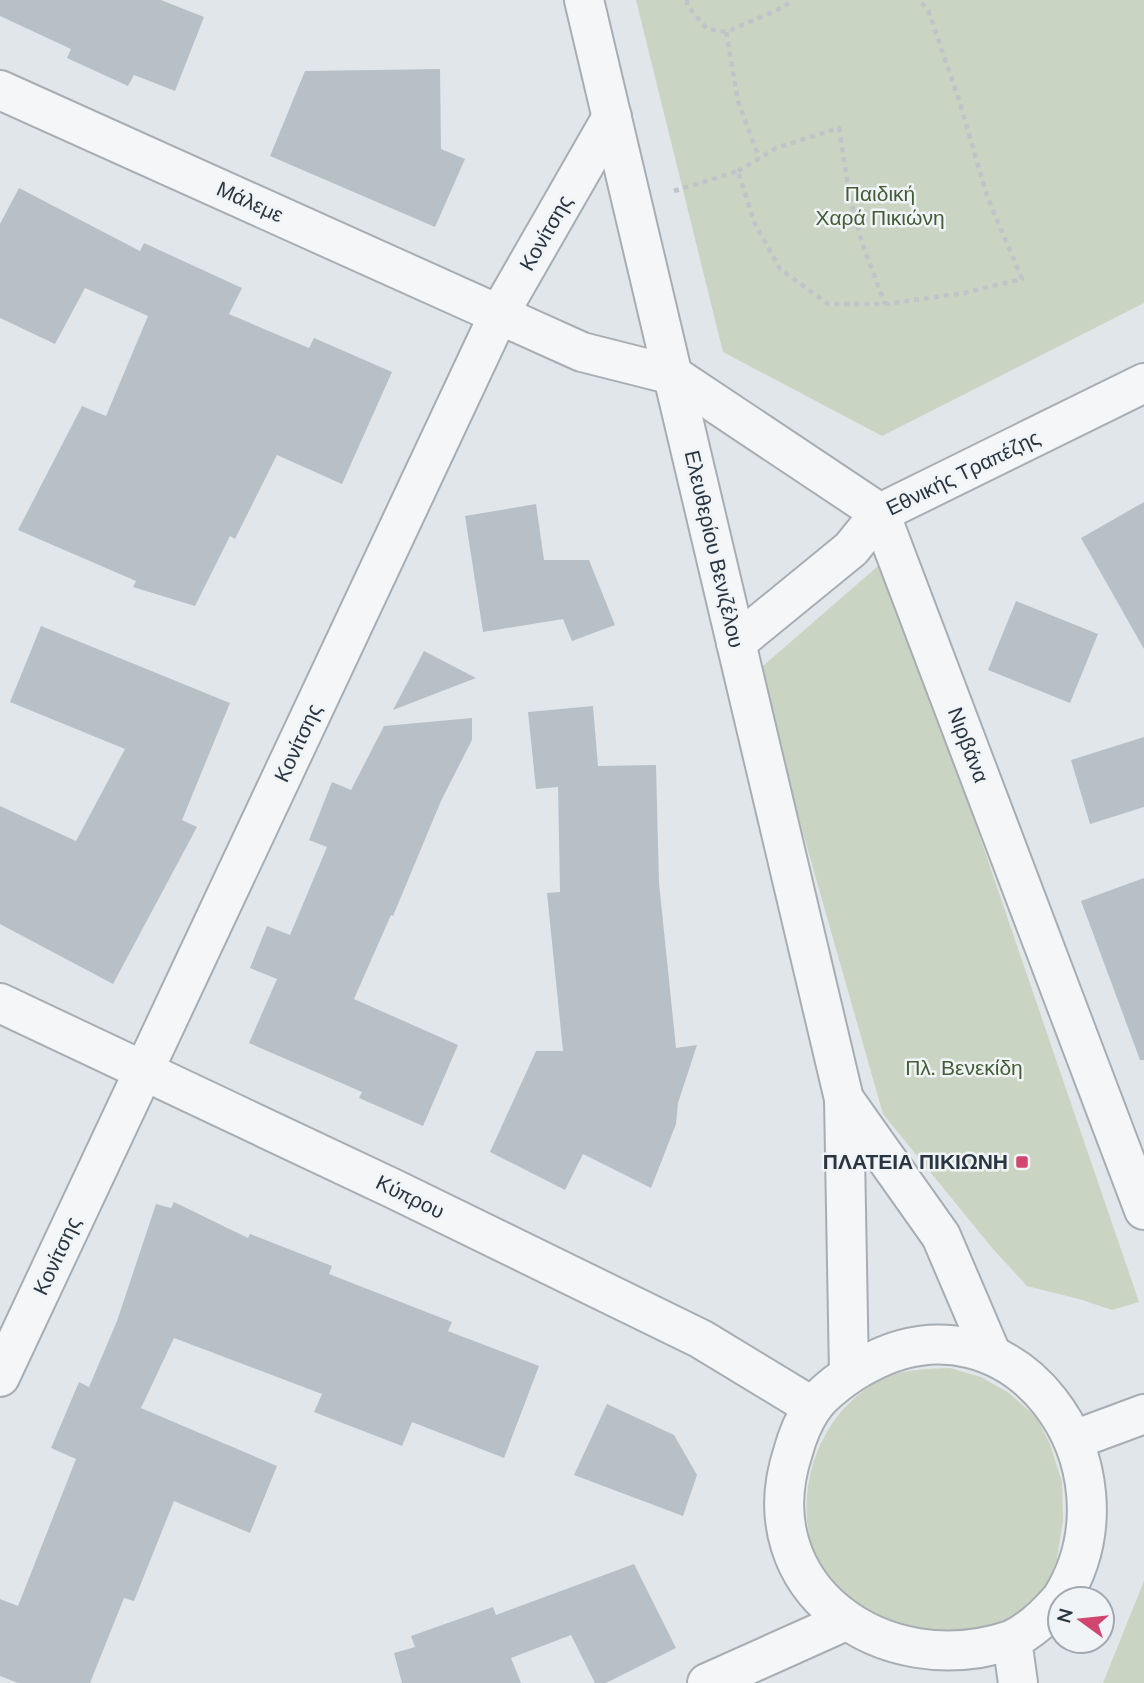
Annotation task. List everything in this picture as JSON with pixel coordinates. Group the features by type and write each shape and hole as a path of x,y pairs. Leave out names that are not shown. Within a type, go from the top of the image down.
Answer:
{"street":[{"name":"Ελευθερίου Βενιζέλου","path":"584,0 844,1099 849,1374"},
{"name":"Μάλεμε","path":"0,90 582,352 673,375"},
{"name":"Κονίτσης","path":"0,1377 499,314 612,117"},
{"path":"673,375 880,513"},
{"name":"Εθνικής Τραπέζης","path":"736,643 851,549 880,513 1144,383"},
{"name":"Νιρβάνα","path":"880,513 1144,1210"},
{"name":"Κύπρου","path":"0,1003 145,1069 701,1339 813,1407"},
{"name":"Ελευθερίου Βενιζέλου","path":"844,1099 941,1236 991,1353"},
{"path":"1046,1615 1012,1640 916,1670 841,1623 812,1593 793,1556 784,1515 786,1474 799,1433 813,1407 849,1374 882,1356 917,1346 954,1345 991,1353 1029,1373 1059,1401 1082,1437 1093,1469 1096,1503 1092,1536 1081,1568 1070,1585"},
{"path":"1082,1437 1144,1415"},
{"path":"707,1683 841,1623"},
{"path":"1012,1640 1017,1683"}],"path":[{"path":"687,0 687,5 707,29 726,32 784,7 792,0"},
{"path":"738,171 754,222 780,269 828,304 885,304 964,293 1022,279 987,196 959,100 928,10 919,0"},
{"path":"726,32 738,101 760,159"},
{"path":"633,204 738,171 776,148 839,128 850,198 862,243 885,304"}],"green space":[{"name":"Παιδική Χαρά Πικιώνη","path":"636,0 1144,0 1144,303 882,436 723,352"},
{"name":"Πλ. Βενεκίδη","path":"885,560 1139,1302 1112,1310 1027,1286 993,1249 883,1114 757,671"},
{"path":"950,1368 981,1377 1009,1393 1036,1417 1050,1444 1062,1482 1063,1520 1057,1559 1048,1585 1018,1616 991,1632 874,1627 828,1583 815,1556 808,1528 807,1499 821,1442 837,1417 857,1396 882,1379 915,1370"},
{"path":"1144,1581 1144,1683 1103,1683"}],"building":[{"path":"0,0 161,0 204,17 175,91 134,75 128,86 67,58 71,49 0,16"},
{"path":"440,69 441,149 465,159 435,227 270,156 305,71"},
{"path":"19,188 140,251 144,243 242,288 229,314 309,348 314,338 392,372 342,484 277,455 235,539 230,536 195,606 133,587 136,581 18,530 82,406 106,416 148,316 85,288 55,344 0,318 0,224"},
{"path":"1144,502 1144,649 1081,538"},
{"path":"536,504 544,560 589,560 615,625 572,641 563,619 483,632 465,516"},
{"path":"1016,601 1098,634 1070,703 988,670"},
{"path":"41,626 230,703 182,820 197,827 113,984 0,924 0,806 76,841 125,749 10,702"},
{"path":"424,651 476,678 393,710"},
{"path":"593,706 598,766 656,765 659,883 676,1048 697,1045 678,1103 676,1124 651,1188 583,1154 565,1190 490,1152 536,1051 563,1051 547,893 560,892 558,787 536,789 528,712"},
{"path":"472,718 472,740 441,801 393,916 391,915 354,999 458,1045 423,1126 359,1098 362,1092 249,1043 277,979 250,968 267,926 290,935 327,847 309,840 332,782 351,790 384,726"},
{"path":"1144,737 1144,807 1090,824 1071,760"},
{"path":"1144,878 1144,1060 1140,1060 1081,901"},
{"path":"174,1202 248,1238 250,1234 332,1266 329,1274 452,1322 448,1331 539,1366 504,1458 412,1422 402,1446 314,1412 322,1394 174,1338 141,1408 277,1466 250,1533 174,1501 134,1601 124,1598 90,1683 18,1683 0,1676 0,1599 18,1606 76,1459 51,1448 79,1382 89,1387 117,1321 156,1204 171,1208"},
{"path":"607,1404 674,1435 697,1475 683,1516 574,1475"},
{"path":"634,1564 676,1648 606,1683 595,1683 571,1635 511,1658 521,1683 402,1683 394,1653 415,1647 411,1636 493,1607 496,1615"}],"place":[{"name":"ΠΛΑΤΕΙΑ ΠΙΚΙΩΝΗ","path":"1022,1162"}]}
